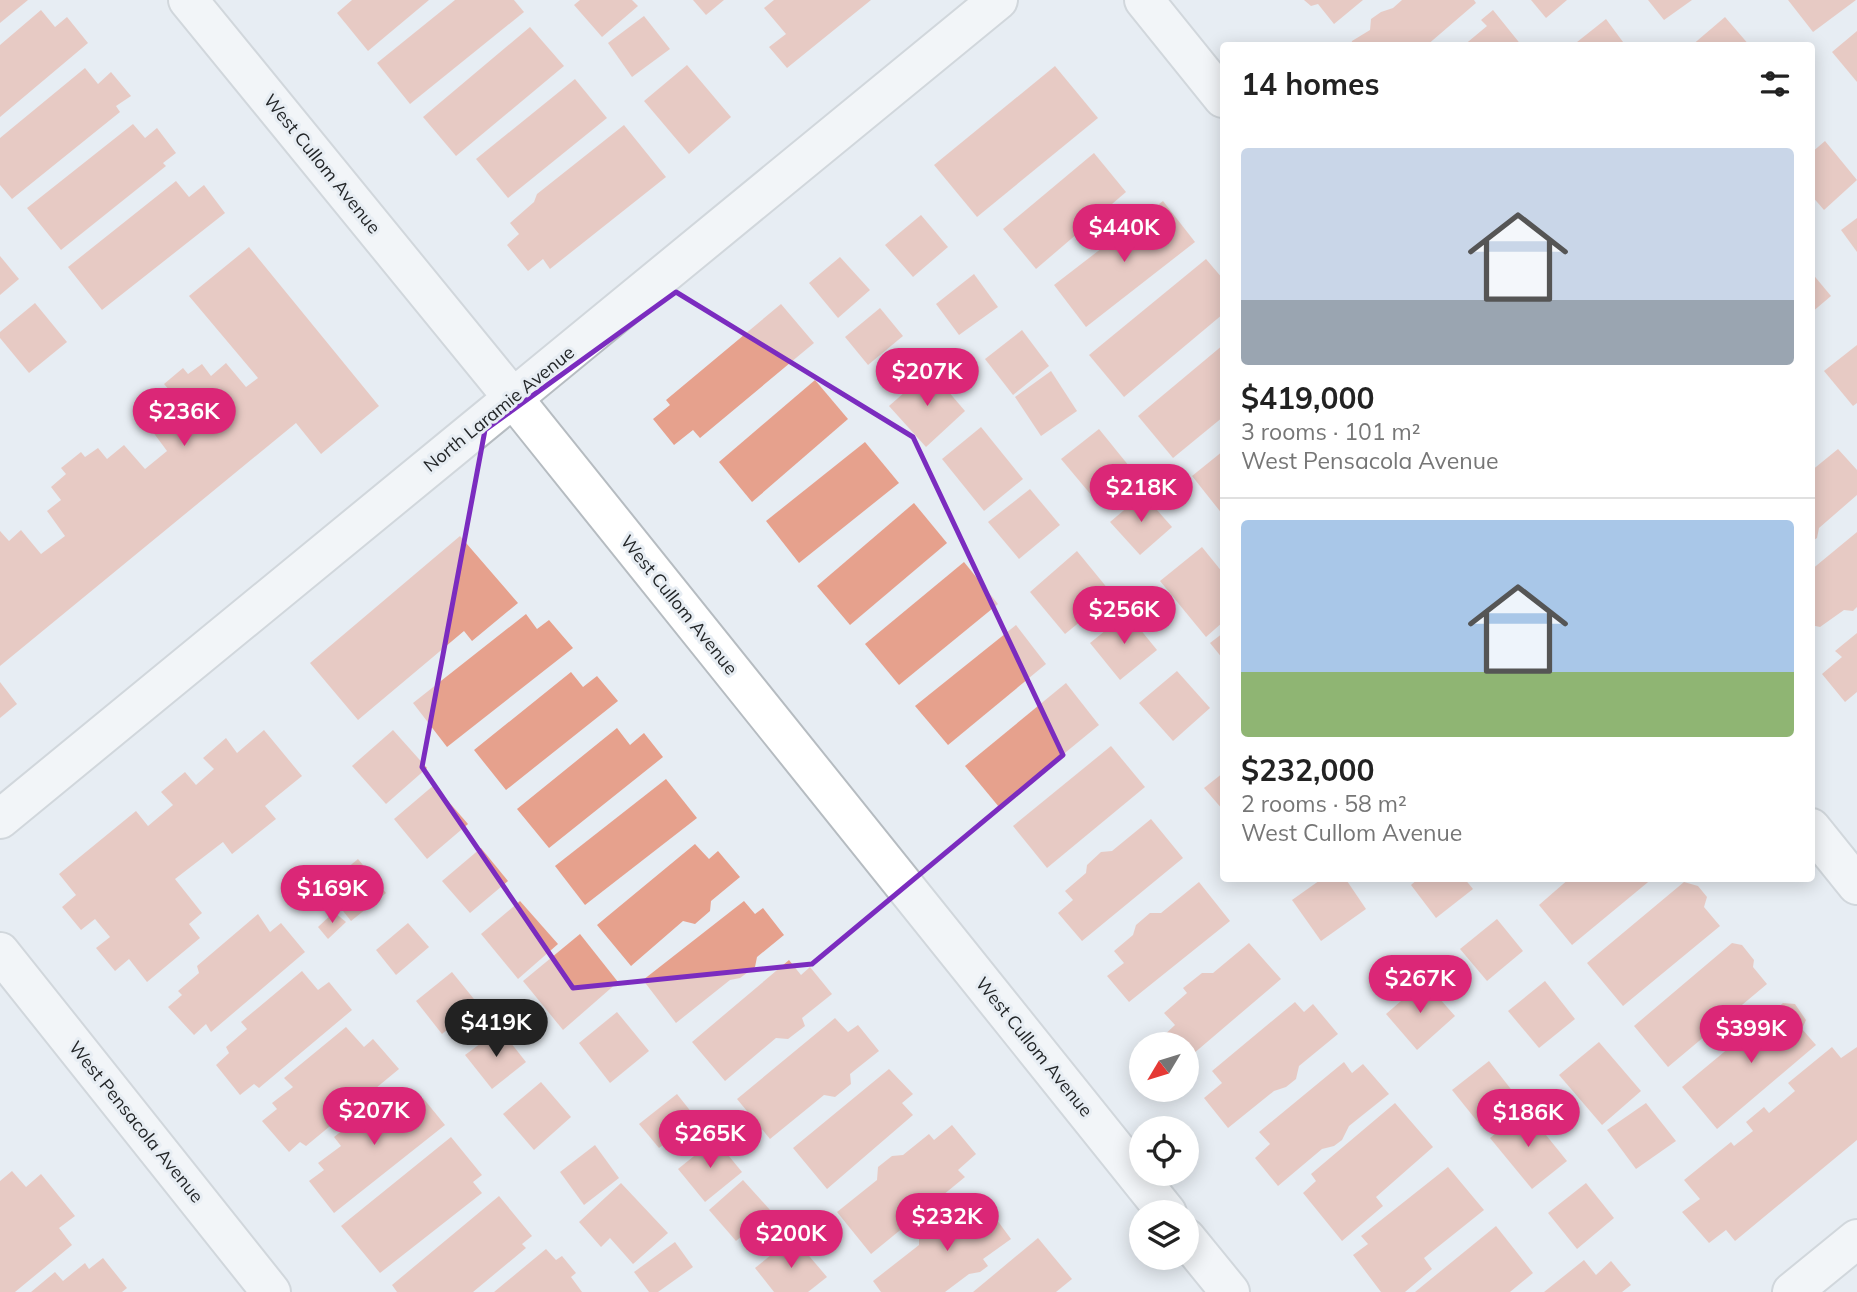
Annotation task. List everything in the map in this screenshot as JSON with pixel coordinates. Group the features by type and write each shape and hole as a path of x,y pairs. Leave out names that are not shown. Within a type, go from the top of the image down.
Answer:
{"street":[{"name":"West Cullom Avenue","path":"188,0 513,398 1157,1200"},
{"name":"North Laramie Avenue","path":"0,819 998,0"},
{"path":"1144,0 1220,94"},
{"path":"1815,833 1857,885"},
{"name":"West Pensacola Avenue","path":"0,952 271,1292"},
{"path":"1792,1292 1857,1239"},
{"path":"1199,1254 1230,1292"}],"highlighted area":[{"path":"676,292 913,437 1063,755 812,964 573,988 422,767 485,430"}],"building":[{"path":"0,0 28,0 0,23"},
{"path":"352,0 429,0 368,51 337,13"},
{"path":"455,0 514,0 524,12 410,104 377,63"},
{"path":"580,0 632,0 638,6 602,37 574,5"},
{"path":"693,0 724,0 706,15"},
{"path":"774,0 871,0 787,68 769,47 786,34 764,8"},
{"path":"1304,0 1363,0 1334,24 1318,4 1311,6"},
{"path":"1402,0 1474,0 1476,3 1431,42 1352,42 1370,30 1371,19 1393,8"},
{"path":"1531,0 1567,0 1546,18"},
{"path":"1648,0 1692,0 1664,20"},
{"path":"1788,0 1856,0 1813,32"},
{"path":"41,10 55,27 67,17 88,43 0,117 0,45"},
{"path":"1493,10 1519,42 1468,42 1487,26 1481,20"},
{"path":"644,16 670,49 632,77 608,43"},
{"path":"1725,17 1747,42 1696,42"},
{"path":"1606,19 1623,42 1577,42"},
{"path":"530,27 564,66 456,156 423,117"},
{"path":"1857,31 1857,82 1832,52"},
{"path":"687,65 731,117 689,154 644,101"},
{"path":"1055,66 1098,118 977,217 934,165"},
{"path":"85,68 98,84 111,72 131,96 116,106 120,112 12,199 0,185 0,138"},
{"path":"575,79 607,118 508,198 476,159"},
{"path":"133,124 145,138 157,128 176,153 163,163 166,166 61,250 27,208"},
{"path":"624,125 666,177 550,269 543,259 528,271 507,245 519,234 510,223 534,202 537,194"},
{"path":"1825,141 1857,180 1824,210 1815,200 1815,150"},
{"path":"1094,153 1126,192 1036,269 1003,229"},
{"path":"176,181 189,197 204,185 225,213 102,310 68,267"},
{"path":"1163,201 1195,242 1086,327 1054,285"},
{"path":"921,215 948,247 913,277 885,245"},
{"path":"1857,218 1857,252 1841,230"},
{"path":"249,247 379,406 321,454 296,423 0,666 0,531 9,541 21,530 41,554 65,536 47,511 61,500 51,487 66,474 61,468 81,452 85,457 98,448 107,459 124,445 145,469 167,451 150,428 164,415 154,403 170,391 164,384 183,368 188,374 202,364 211,376 226,363 246,387 258,378 189,296"},
{"path":"0,256 19,279 0,295"},
{"path":"840,257 870,290 838,318 809,283"},
{"path":"1206,259 1220,275 1220,317 1124,397 1089,355"},
{"path":"974,274 998,307 959,335 936,304"},
{"path":"1815,277 1831,296 1815,310"},
{"path":"35,303 67,342 29,373 0,338 0,332"},
{"path":"781,304 814,343 700,438 693,430 674,445 653,419 670,405 666,400"},
{"path":"880,308 903,336 868,365 845,337"},
{"path":"1022,330 1049,366 1013,395 985,359"},
{"path":"1857,345 1857,403 1853,406 1824,371"},
{"path":"1220,348 1220,419 1173,458 1138,416"},
{"path":"930,370 965,411 926,447 889,406"},
{"path":"1051,371 1077,411 1041,436 1015,397"},
{"path":"815,380 848,419 752,502 719,462"},
{"path":"981,427 1023,479 984,511 942,459"},
{"path":"1099,429 1129,466 1092,496 1061,459"},
{"path":"865,442 899,483 799,563 766,521"},
{"path":"1838,449 1857,470 1857,495 1819,528 1815,539 1815,468"},
{"path":"1220,453 1220,511 1192,476"},
{"path":"1030,489 1060,525 1019,559 988,522"},
{"path":"1143,494 1172,527 1140,555 1110,522"},
{"path":"914,503 947,543 850,625 817,586"},
{"path":"1857,532 1857,607 1853,611 1844,610 1820,627 1815,626 1815,567"},
{"path":"460,536 518,603 472,641 464,631 358,720 310,663"},
{"path":"1202,547 1220,569 1220,625 1206,637 1160,581"},
{"path":"1077,551 1113,595 1065,634 1030,592"},
{"path":"964,562 998,604 899,685 865,644"},
{"path":"1127,613 1157,650 1120,680 1090,643"},
{"path":"526,614 537,629 549,620 573,648 447,747 413,703"},
{"path":"1016,625 1046,664 948,745 915,706"},
{"path":"1857,633 1857,692 1845,702 1822,674 1842,657 1835,651"},
{"path":"1220,635 1220,655 1210,643"},
{"path":"1177,671 1210,708 1173,741 1139,703"},
{"path":"571,672 583,687 597,676 618,701 506,790 474,750"},
{"path":"0,682 17,704 0,718"},
{"path":"1066,683 1099,725 999,807 965,766"},
{"path":"617,728 630,745 644,733 663,757 549,848 517,809"},
{"path":"264,730 302,776 265,806 276,819 232,854 223,842 175,879 202,913 189,924 200,938 147,982 129,959 115,971 96,948 110,937 95,919 81,930 62,907 76,895 59,874 136,811 148,826 173,805 161,792 185,772 196,785 214,769 203,758 226,738 237,753"},
{"path":"393,730 427,768 386,804 352,766"},
{"path":"1111,746 1145,787 1047,868 1013,826"},
{"path":"1220,775 1220,807 1204,788"},
{"path":"666,779 697,818 585,905 555,866"},
{"path":"434,785 468,824 427,859 394,819"},
{"path":"1151,819 1183,858 1082,941 1058,913 1073,900 1065,891 1086,873 1087,865 1101,852 1112,851"},
{"path":"695,844 709,859 718,851 740,877 711,901 710,911 695,924 683,921 631,966 597,925"},
{"path":"481,848 508,881 470,913 442,881"},
{"path":"358,859 386,893 351,921 324,887"},
{"path":"1199,882 1230,921 1129,1002 1107,976 1124,963 1114,951 1133,935 1136,925 1150,913 1161,913"},
{"path":"1317,882 1348,882 1366,909 1321,941 1292,900"},
{"path":"1414,882 1467,882 1473,889 1436,918 1411,885"},
{"path":"1565,882 1648,882 1572,945 1539,905"},
{"path":"1684,882 1698,886 1707,897 1704,907 1720,926 1623,1006 1587,963"},
{"path":"520,901 558,944 518,979 481,934"},
{"path":"744,901 755,914 763,908 784,935 757,957 755,967 740,978 730,980 676,1023 643,980"},
{"path":"334,912 346,922 328,939 318,927"},
{"path":"258,914 270,932 281,923 305,952 211,1032 206,1024 194,1035 168,1007 182,995 178,991 199,973 197,966"},
{"path":"1497,919 1523,951 1487,981 1460,949"},
{"path":"408,923 429,947 396,975 376,950"},
{"path":"580,934 618,982 563,1030 523,981"},
{"path":"1249,943 1281,979 1199,1049 1199,1032 1168,1032 1175,1025 1164,1013 1187,993 1183,988 1202,973 1213,973"},
{"path":"1732,943 1742,945 1754,960 1753,967 1767,984 1668,1067 1634,1026"},
{"path":"789,960 801,975 810,967 832,994 802,1018 805,1026 788,1039 776,1038 725,1081 692,1042"},
{"path":"302,971 318,990 329,982 352,1010 259,1088 254,1084 240,1095 216,1065 229,1053 226,1047 247,1029 241,1022"},
{"path":"452,972 478,1004 442,1034 416,1001"},
{"path":"1424,981 1455,1016 1417,1050 1386,1014"},
{"path":"1545,981 1575,1019 1539,1048 1508,1011"},
{"path":"1295,1002 1304,1012 1313,1004 1338,1034 1299,1066 1296,1079 1286,1087 1274,1091 1228,1128 1204,1098 1222,1083 1212,1071"},
{"path":"1783,1003 1795,1004 1806,1020 1802,1029 1816,1045 1717,1129 1682,1087"},
{"path":"617,1012 649,1051 610,1083 579,1043"},
{"path":"835,1018 848,1032 858,1025 879,1051 850,1074 851,1084 835,1097 824,1095 770,1139 737,1099"},
{"path":"346,1027 364,1047 373,1039 399,1069 306,1146 300,1142 289,1152 262,1121 277,1109 272,1103 293,1087 284,1078"},
{"path":"500,1029 526,1062 492,1089 465,1055"},
{"path":"1599,1042 1641,1091 1602,1125 1559,1075"},
{"path":"1832,1047 1841,1058 1857,1047 1857,1140 1735,1241 1726,1230 1709,1243 1682,1212 1700,1199 1684,1180 1731,1142 1734,1146 1753,1131 1746,1122 1764,1107 1769,1113 1795,1091 1788,1083"},
{"path":"1489,1061 1517,1097 1481,1126 1452,1090"},
{"path":"1344,1062 1352,1073 1363,1064 1389,1094 1349,1126 1342,1140 1334,1146 1322,1149 1278,1186 1255,1158 1270,1144 1259,1132"},
{"path":"889,1069 913,1094 902,1103 913,1115 827,1189 793,1148"},
{"path":"541,1082 571,1117 534,1150 503,1114"},
{"path":"396,1088 411,1107 423,1098 445,1125 334,1213 309,1181 324,1170 318,1163 341,1146 334,1137"},
{"path":"677,1094 696,1118 659,1148 639,1124"},
{"path":"1395,1103 1433,1147 1376,1197 1383,1206 1342,1241 1303,1193 1316,1181 1311,1174"},
{"path":"1646,1103 1676,1141 1636,1169 1607,1130"},
{"path":"1525,1109 1567,1161 1532,1189 1490,1138"},
{"path":"952,1125 976,1154 958,1170 965,1177 871,1254 837,1212 877,1180 878,1167 892,1156 903,1155 929,1134 934,1140"},
{"path":"451,1137 482,1175 473,1182 482,1193 380,1273 341,1226"},
{"path":"715,1139 742,1172 705,1202 678,1169"},
{"path":"595,1145 619,1178 584,1205 560,1172"},
{"path":"1448,1167 1484,1210 1424,1258 1432,1269 1405,1292 1381,1292 1353,1255 1368,1244 1361,1236"},
{"path":"12,1171 26,1187 41,1174 75,1216 59,1228 72,1245 15,1292 0,1292 0,1181"},
{"path":"743,1180 771,1211 736,1241 709,1210"},
{"path":"621,1183 668,1233 633,1264 610,1238 601,1247 579,1222"},
{"path":"1586,1183 1614,1218 1577,1249 1548,1213"},
{"path":"499,1196 532,1236 522,1244 526,1248 473,1292 397,1292 392,1285"},
{"path":"980,1197 1011,1239 983,1259 988,1266 980,1272 969,1274 945,1292 881,1292 873,1281 919,1245 919,1237 938,1221 949,1220"},
{"path":"1496,1226 1533,1273 1510,1292 1415,1292"},
{"path":"793,1237 827,1277 808,1292 774,1292 755,1268"},
{"path":"1038,1238 1072,1279 1056,1292 973,1292"},
{"path":"675,1242 693,1267 658,1292 649,1292 634,1272"},
{"path":"546,1249 556,1260 562,1256 576,1273 571,1277 582,1292 494,1292"},
{"path":"103,1258 127,1288 122,1292 31,1292 55,1272 63,1281 85,1263 89,1269"},
{"path":"1584,1260 1596,1275 1611,1261 1631,1285 1622,1292 1544,1292"}]}
